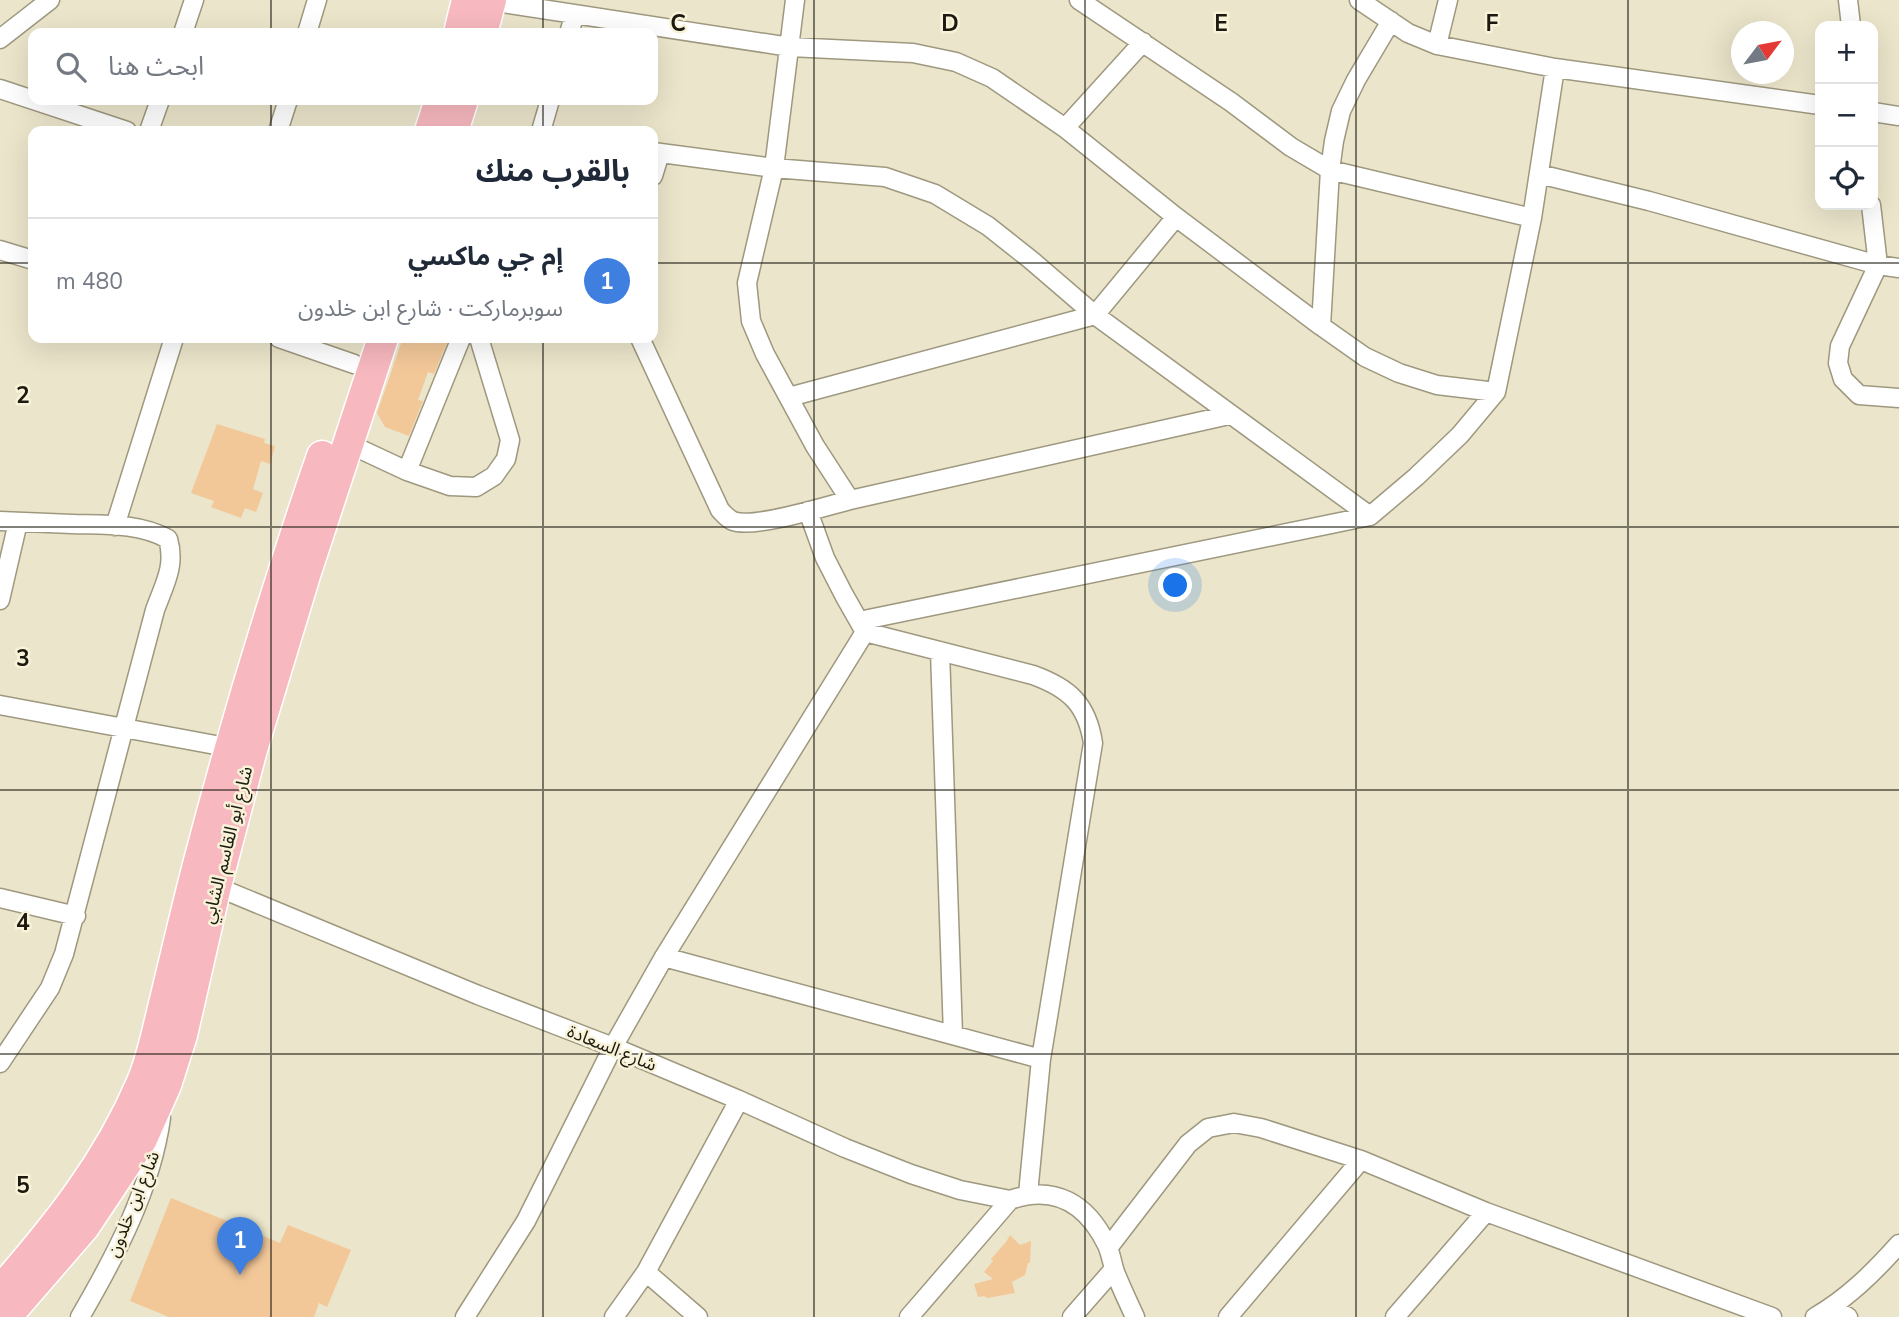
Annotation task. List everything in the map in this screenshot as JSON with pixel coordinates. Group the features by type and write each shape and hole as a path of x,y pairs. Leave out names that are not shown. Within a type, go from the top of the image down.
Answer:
{"main road":[{"path":"462,28 482,0"},
{"path":"482,0 482,28"},
{"path":"432,126 438,105"},
{"path":"455,126 461,105"},
{"name":"شارع أبو القاسم الشابي","path":"240,750 306,572 381,343"},
{"name":"شارع أبو القاسم الشابي","path":"2,1296 76,1200 102,1161 143,1080 205,883 284,568 358,351"},
{"name":"شارع أبو القاسم الشابي","path":"2,1296 84,1227 142,1139 166,1085 182,1035 205,883"}],"street":[{"path":"0,39 50,0"},
{"path":"185,28 194,0"},
{"path":"309,28 317,0"},
{"path":"482,0 790,47 913,54 956,62 992,78 1065,128 1176,217 1365,357 1399,373 1437,385 1496,392"},
{"path":"795,0 774,168 747,283 751,321 765,354 815,446 850,500"},
{"path":"1079,0 1231,102 1291,147 1330,170 1532,218"},
{"path":"1359,0 1408,33 1437,45 1555,68 1815,104"},
{"path":"1437,45 1448,0"},
{"path":"1848,0 1850,21"},
{"path":"571,28 575,14"},
{"path":"1321,326 1334,141 1341,111 1356,80 1391,22"},
{"path":"1065,128 1143,42"},
{"path":"465,1317 526,1221 613,1047 664,957 862,626 1370,516 1460,435 1496,392 1532,218 1555,68"},
{"path":"0,89 28,98"},
{"path":"48,105 112,126"},
{"path":"151,126 158,105"},
{"path":"280,126 286,105"},
{"path":"542,126 549,105"},
{"path":"1878,113 1899,116"},
{"path":"658,153 774,168 885,177 935,194 988,226 1095,314 1370,516"},
{"path":"1539,174 1649,201 1878,265 1899,268"},
{"path":"1872,210 1878,265 1840,345 1838,363 1843,379 1859,396 1899,398"},
{"path":"789,397 1095,314 1176,217"},
{"path":"0,250 28,258"},
{"path":"115,526 172,343"},
{"path":"309,343 358,351"},
{"path":"407,471 459,343"},
{"path":"347,443 407,471 450,486 475,487 494,476 506,459 510,440 481,343"},
{"path":"642,343 720,510 731,520 742,523 808,511 1229,415"},
{"path":"808,511 825,558 862,626 940,651 1052,681 1067,691 1090,723 1093,743 1041,1059 1028,1194"},
{"path":"0,600 9,522 115,526 155,532 168,539 172,566 155,610 64,954 50,988 0,1063"},
{"path":"940,651 953,1034"},
{"path":"0,705 240,750"},
{"name":"شارع السعادة","path":"205,883 478,995 613,1047 911,1174 960,1190 1010,1200"},
{"path":"0,898 76,916"},
{"path":"664,957 1041,1059"},
{"name":"شارع ابن خلدون","path":"84,1310 124,1234 153,1162 166,1085"},
{"path":"614,1317 646,1272 739,1100"},
{"path":"1108,1248 1188,1144 1208,1128 1234,1123 1261,1128 1361,1160 1486,1212 1772,1317"},
{"path":"1228,1317 1361,1160"},
{"path":"909,1317 1010,1200 1028,1194 1055,1195 1079,1207 1095,1224 1108,1248 1135,1317"},
{"path":"1395,1317 1486,1212"},
{"path":"1815,1317 1854,1290 1899,1244"},
{"path":"1072,1317 1114,1269"},
{"path":"646,1272 698,1317"},
{"path":"1831,1308 1848,1317"}],"building":[{"path":"401,343 447,343 434,374 428,372 418,400 423,401 409,436 385,427 377,413"},
{"path":"217,424 265,439 264,443 275,446 270,464 261,461 253,489 263,493 256,512 245,508 241,518 211,507 214,501 191,493"},
{"path":"171,1198 280,1243 288,1225 351,1250 327,1307 319,1303 314,1317 169,1317 130,1301"},
{"path":"1010,1235 1020,1245 1031,1241 1030,1263 1025,1275 1012,1282 1015,1293 978,1297 974,1284 993,1279 984,1272"}],"place":[{"name":"إم جي ماكسي","path":"240,1275"}]}
